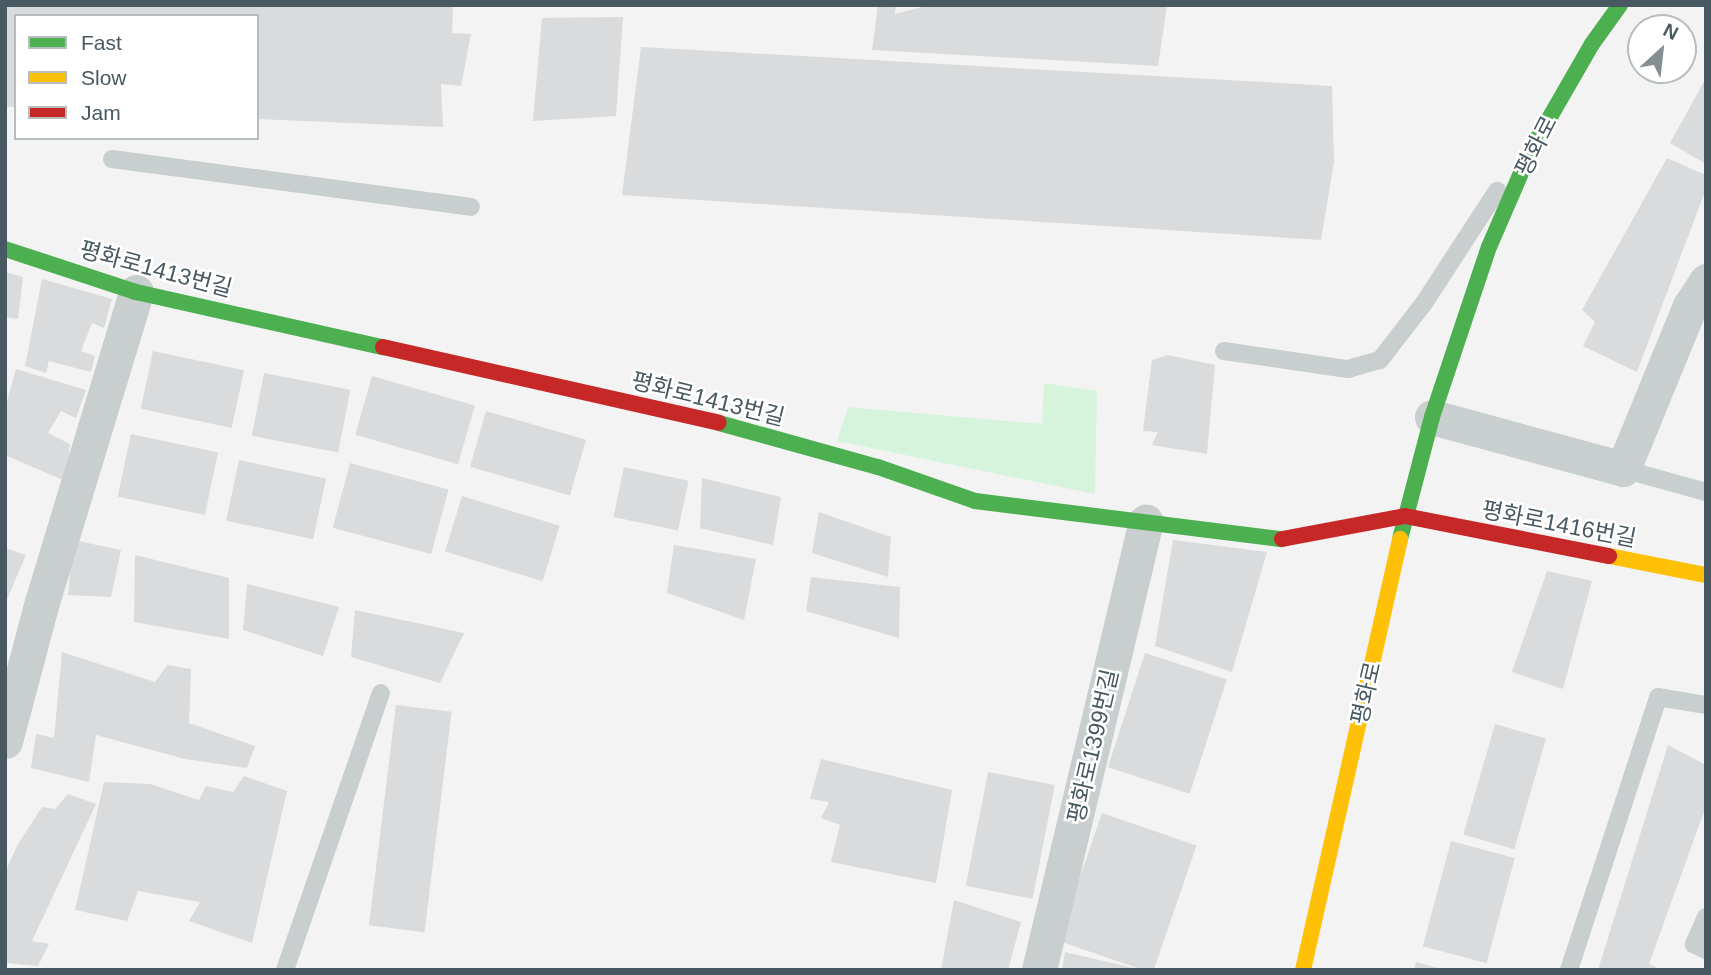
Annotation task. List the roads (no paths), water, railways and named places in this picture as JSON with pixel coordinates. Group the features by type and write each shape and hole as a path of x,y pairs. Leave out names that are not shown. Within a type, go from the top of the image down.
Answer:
{"street":[{"name":"평화로","path":"1303,970 1405,516 1432,417 1489,247 1531,150 1592,44 1620,5"},
{"name":"평화로1413번길","path":"5,249 136,292 724,424 878,467 975,500 1282,539 1405,516"},
{"path":"1432,417 1623,469 1690,306 1706,281"},
{"path":"5,741 42,602 136,292"},
{"name":"평화로1416번길","path":"1405,516 1706,575"},
{"name":"평화로1399번길","path":"1039,970 1146,522"}],"lane":[{"path":"1224,351 1348,369 1380,360 1424,303 1592,44"},
{"path":"112,159 471,207"},
{"path":"1623,469 1706,492"},
{"path":"285,970 382,693"},
{"path":"1569,970 1658,696 1706,705"},
{"path":"1706,917 1694,944 1706,950"}]}
